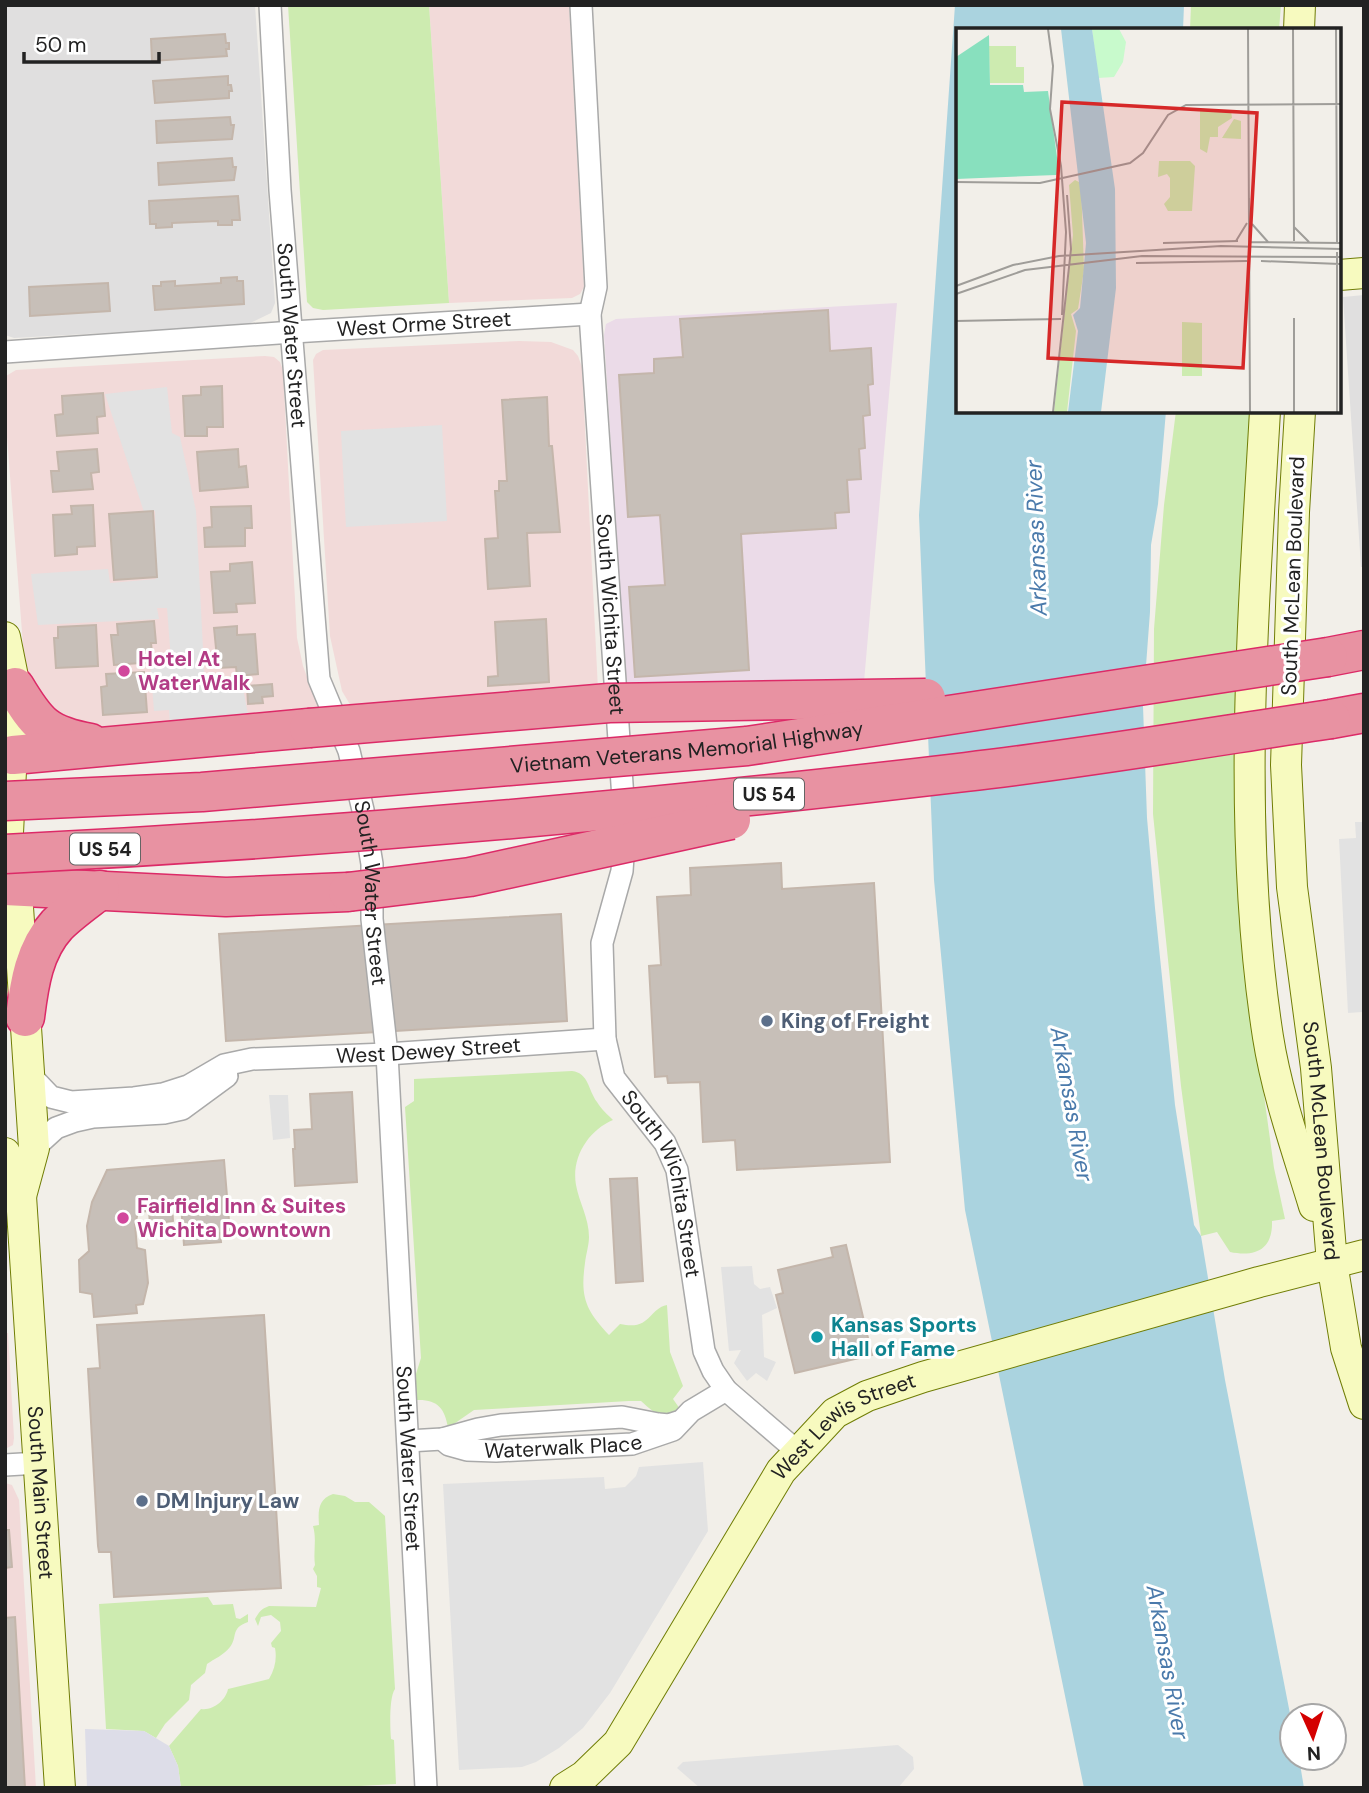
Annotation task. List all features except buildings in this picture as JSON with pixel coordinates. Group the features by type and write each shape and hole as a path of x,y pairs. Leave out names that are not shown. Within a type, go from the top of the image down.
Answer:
{"highway":[{"name":"Vietnam Veterans Memorial Highway","path":"5,801 202,792 747,746 1346,654"},
{"path":"15,687 44,728 65,738 109,747"},
{"path":"13,755 609,703 1064,696"},
{"name":"US 54","path":"5,854 204,844 663,806 970,772 1347,716"},
{"path":"5,886 226,897 348,892 470,877 702,826 970,772"},
{"path":"25,1017 30,980 38,955 57,925 100,890"}],"street":[{"name":"South Water Street","path":"270,5 280,190 320,679 349,751 372,864 372,919 387,1054 426,1788"},
{"name":"South Wichita Street","path":"581,5 596,287 590,314 625,828 622,871 602,943 605,1039 614,1078 665,1143 677,1170 704,1351 713,1371 726,1390 798,1452"},
{"path":"1299,28 1300,5"},
{"path":"1341,275 1364,273"},
{"name":"West Orme Street","path":"5,352 590,314"},
{"name":"South McLean Boulevard","path":"1265,413 1253,628 1250,775 1258,955 1268,1037 1278,1088 1332,1263"},
{"name":"South McLean Boulevard","path":"1300,413 1286,765 1292,887 1316,1068 1332,1263"},
{"name":"South Main Street","path":"5,637 15,687 5,886 18,907 29,1074 20,1151 21,1196 60,1788"},
{"name":"West Dewey Street","path":"29,1074 51,1097 71,1102 163,1094 188,1086 224,1065 252,1059 387,1054 605,1039"},
{"path":"20,1151 56,1128 75,1121 182,1109 252,1059"},
{"name":"West Lewis Street","path":"565,1788 584,1776 618,1743 781,1471 835,1413 867,1396 923,1377 1364,1255"},
{"path":"1332,1263 1346,1348 1364,1404"},
{"name":"Waterwalk Place","path":"408,1441 442,1439 478,1429 513,1424 622,1417 670,1425 680,1422 691,1411 726,1390"},
{"path":"5,1465 39,1463"}],"shaded area":[{"path":"5,5 255,5 275,303 271,313 246,325 14,338 5,335"},
{"path":"429,5 569,5 584,287 580,294 572,298 449,303"},
{"path":"1364,295 1364,567 1361,567 1343,297"},
{"path":"897,303 864,682 626,689 604,335 606,324 616,319"},
{"path":"519,341 551,342 573,350 582,367 598,690 355,713 342,691 330,636 313,360 316,354 323,350"},
{"path":"274,357 283,370 297,638 311,688 326,715 81,732 63,727 25,671 5,411 6,376 16,370"},
{"path":"167,387 172,433 180,437 196,511 205,689 243,688 249,720 170,726 169,710 154,711 150,661 171,660 167,608 157,608 159,619 38,625 31,574 108,569 110,583 156,579 155,511 144,512 105,394"},
{"path":"442,425 447,521 346,527 341,431"},
{"path":"1355,822 1364,822 1362,1022 1362,1012 1348,1013 1339,839 1356,838"},
{"path":"269,1095 288,1095 290,1138 273,1140"},
{"path":"752,1266 754,1284 760,1289 770,1287 777,1308 762,1315 764,1357 776,1362 767,1381 756,1373 747,1381 734,1363 741,1350 729,1351 721,1267"},
{"path":"5,1333 8,1333 14,1438 13,1445 5,1449"},
{"path":"703,1462 708,1531 610,1693 583,1728 559,1748 522,1767 459,1770 443,1484 604,1477 605,1489 625,1487 636,1476 639,1467"},
{"path":"5,1483 12,1485 19,1500 36,1788 5,1788"},
{"path":"85,1729 144,1731 169,1746 178,1766 181,1788 87,1788"},
{"path":"898,1745 913,1757 914,1769 898,1788 700,1788 677,1768 683,1762"}],"green space":[{"path":"288,5 429,5 449,303 323,310 313,308 307,302"},
{"path":"1191,5 1281,5 1279,28 1190,28"},
{"path":"1176,413 1254,413 1257,1045 1274,1168 1285,1219 1272,1221 1272,1231 1266,1245 1255,1252 1247,1253 1230,1252 1217,1232 1201,1236 1181,1086 1153,814 1154,629 1164,505"},
{"path":"572,1071 582,1075 599,1105 613,1120 596,1130 589,1138 576,1164 576,1185 589,1230 583,1286 586,1303 609,1335 620,1324 638,1325 667,1305 670,1352 683,1386 673,1399 680,1409 664,1415 655,1412 641,1401 629,1401 474,1410 448,1428 445,1415 439,1406 429,1401 416,1400 415,1377 421,1358 405,1107 414,1101 414,1079"},
{"path":"333,1494 345,1496 355,1502 369,1502 385,1516 395,1689 390,1728 391,1739 394,1740 396,1784 324,1788 181,1788 178,1766 169,1746 201,1709 218,1704 228,1689 269,1679 273,1671 276,1652 271,1643 281,1631 280,1622 271,1615 261,1617 258,1626 255,1619 259,1613 269,1606 316,1607 321,1588 317,1587 317,1576 313,1569 313,1526 319,1525 322,1502"},
{"path":"208,1597 213,1605 233,1604 236,1618 240,1619 248,1614 248,1622 239,1627 230,1647 207,1664 205,1673 191,1685 189,1700 165,1724 156,1738 144,1731 106,1729 99,1604"}],"water":[{"name":"Arkansas River","path":"955,5 1184,5 1183,28 956,28 956,413 1166,413 1158,504 1151,545 1150,612 1143,706 1147,818 1155,908 1175,1105 1194,1225 1201,1236 1225,1380 1288,1702 1278,1702 1278,1772 1301,1772 1304,1788 1084,1788 965,1210 934,880 919,515"}],"place":[{"name":"Hotel At WaterWalk","path":"124,671"},
{"name":"King of Freight","path":"767,1021"},
{"name":"Fairfield Inn & Suites Wichita Downtown","path":"123,1218"},
{"name":"Kansas Sports Hall of Fame","path":"817,1337"},
{"name":"DM Injury Law","path":"142,1501"}]}
